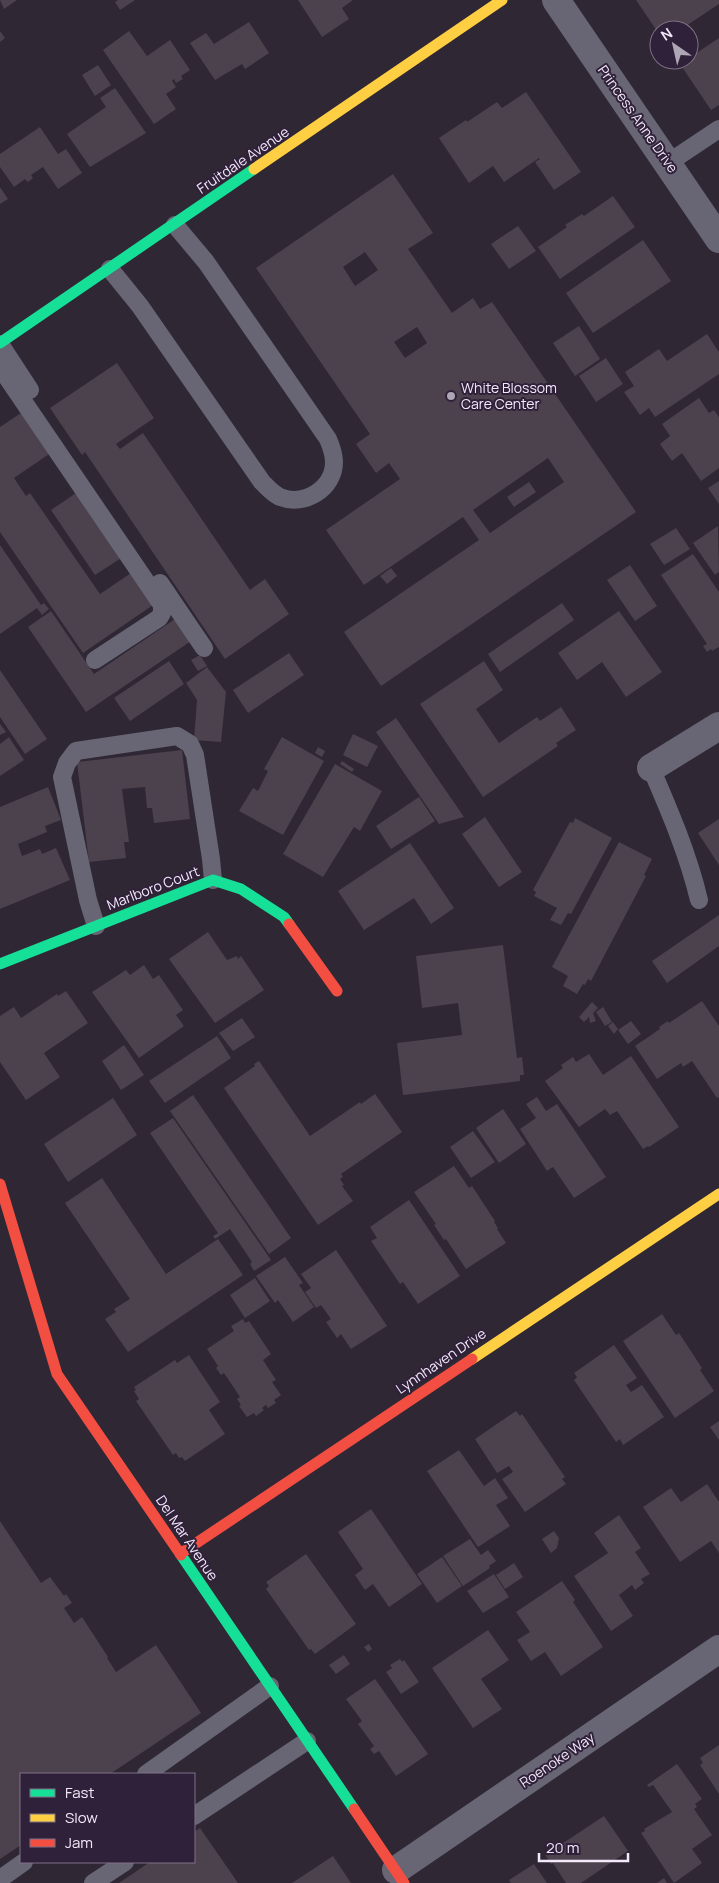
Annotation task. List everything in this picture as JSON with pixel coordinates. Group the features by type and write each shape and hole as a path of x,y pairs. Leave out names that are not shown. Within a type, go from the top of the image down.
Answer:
{"street":[{"name":"Fruitdale Avenue","path":"0,344 502,0"},
{"name":"Princess Anne Drive","path":"556,0 719,239"},
{"path":"651,768 719,726"},
{"name":"Marlboro Court","path":"0,964 213,880 241,889 284,917 337,991"},
{"name":"Del Mar Avenue","path":"0,1184 57,1374 400,1877"},
{"name":"Lynnhaven Drive","path":"180,1554 719,1194"},
{"name":"Roenoke Way","path":"400,1877 719,1650"}],"lane":[{"path":"668,163 719,129"},
{"path":"110,269 140,306 262,482 281,497 293,500 317,493 326,485 332,474 334,462 328,439 206,262 175,225"},
{"path":"0,344 204,648"},
{"path":"0,367 162,605 162,613 159,618 95,660"},
{"path":"96,926 88,900 62,777 66,764 76,751 177,736 190,744 196,765 213,880"},
{"path":"651,768 691,868 699,900"},
{"path":"147,1773 270,1686"},
{"path":"195,1815 307,1741"},
{"path":"0,1879 23,1863"},
{"path":"93,1883 123,1863"}],"building":[{"path":"0,0 17,0 4,9"},
{"path":"118,0 135,0 120,10 115,2"},
{"path":"298,0 353,0 342,8 349,19 322,37"},
{"path":"636,0 719,0 719,4 695,20 650,20"},
{"path":"249,22 269,53 245,69 242,64 215,80 190,43 206,33 214,44"},
{"path":"0,31 5,38 0,42"},
{"path":"129,31 147,56 170,40 190,70 181,76 183,79 176,83 174,79 172,81 176,87 166,94 176,109 154,124 103,50"},
{"path":"719,38 719,105 711,110 684,70 699,70 699,51"},
{"path":"98,65 111,85 95,96 82,75"},
{"path":"115,88 146,133 90,167 67,134 106,107 100,98"},
{"path":"526,92 581,172 554,190 535,162 539,158 504,182 493,166 469,183 439,138 497,102 502,108"},
{"path":"40,127 58,154 66,149 82,173 58,189 43,167 31,175 33,178 28,182 25,179 14,187 0,167 0,154"},
{"name":"White Blossom Care Center","path":"393,174 433,233 408,249 452,313 473,298 480,309 492,302 636,512 381,686 344,632 479,540 463,517 364,585 326,530 400,479 389,463 376,473 356,444 370,434 256,268","holes":["365,252 378,270 355,286 343,267","417,327 427,343 405,358 394,342","548,458 564,482 490,533 473,510"]},
{"path":"0,187 8,199 0,204"},
{"path":"613,196 635,227 560,279 538,247 567,227 565,225 582,214 584,216"},
{"path":"518,226 536,251 509,269 491,244"},
{"path":"643,240 671,281 593,333 566,293"},
{"path":"579,326 600,359 575,376 553,343"},
{"path":"707,334 719,352 719,374 655,417 649,408 640,415 624,392 634,386 625,372 659,349 667,361"},
{"path":"606,358 623,384 596,402 579,376"},
{"path":"117,363 154,418 116,444 120,449 143,433 250,590 265,579 289,614 225,659 85,452 82,455 50,408"},
{"path":"699,398 709,413 714,410 719,417 719,468 701,481 682,453 672,461 660,444 670,436 662,424"},
{"path":"27,409 55,450 14,478 26,496 30,493 100,594 134,571 156,603 83,653 0,532 0,427"},
{"path":"719,481 719,504 708,488"},
{"path":"529,482 536,492 514,507 507,497"},
{"path":"82,489 126,555 95,575 51,510"},
{"path":"718,526 719,572 715,575 693,543"},
{"path":"676,528 690,549 664,565 650,544"},
{"path":"0,545 41,605 44,603 49,609 42,615 37,608 0,634"},
{"path":"693,554 719,592 719,647 707,652 703,646 707,644 661,575"},
{"path":"630,565 657,606 635,621 607,580"},
{"path":"391,568 397,576 387,584 380,576"},
{"path":"562,603 574,620 500,672 488,654"},
{"path":"51,611 94,674 178,617 194,639 86,712 28,627"},
{"path":"619,611 662,672 626,697 602,662 577,680 558,653"},
{"path":"289,653 304,675 248,713 233,690"},
{"path":"200,655 207,666 198,671 191,660"},
{"path":"169,661 184,684 130,721 114,698"},
{"path":"484,661 503,690 476,709 499,743 537,717 540,721 561,707 576,730 556,743 558,746 483,797 420,704"},
{"path":"207,667 226,692 221,742 194,740 197,700 186,683"},
{"path":"0,670 47,739 25,754 0,717"},
{"path":"396,718 464,817 439,824 376,732"},
{"path":"0,724 6,732 0,735"},
{"path":"353,734 378,746 367,767 343,755"},
{"path":"9,737 24,760 0,776 0,744"},
{"path":"282,737 324,761 283,835 239,811 253,788 258,791 268,771 264,769"},
{"path":"318,747 325,751 322,757 315,753"},
{"path":"182,750 190,819 154,823 152,808 147,808 145,787 122,789 129,842 124,842 126,858 89,862 77,762"},
{"path":"342,761 354,769 352,772 340,764"},
{"path":"335,764 382,791 360,831 354,827 323,877 283,854"},
{"path":"48,787 61,820 45,826 47,832 18,844 22,856 40,849 42,854 56,848 70,880 0,909 0,807"},
{"path":"419,797 435,821 391,849 376,826"},
{"path":"485,817 522,872 499,887 462,834"},
{"path":"575,818 612,838 571,914 568,913 561,925 550,920 557,908 534,896 536,892 533,890 570,822 573,823"},
{"path":"719,819 719,865 698,833"},
{"path":"619,842 652,859 644,875 646,876 591,981 588,979 577,994 563,986 568,976 552,967"},
{"path":"410,843 454,908 431,924 414,898 364,930 338,891"},
{"path":"719,915 719,946 667,983 652,961"},
{"path":"208,932 227,960 237,956 238,959 241,956 264,990 215,1023 169,959"},
{"path":"503,945 517,1058 522,1057 524,1075 520,1075 520,1081 403,1095 397,1043 462,1035 458,1003 422,1008 416,956"},
{"path":"144,965 153,979 159,975 183,1010 176,1015 184,1026 139,1058 92,992 126,970 130,975"},
{"path":"66,991 88,1023 44,1053 60,1077 26,1100 0,1062 0,1016 14,1007 21,1018 57,994 58,996"},
{"path":"702,1001 719,1026 719,1097 717,1098 692,1061 683,1067 681,1063 657,1079 635,1046 660,1029 659,1027 668,1021 669,1023"},
{"path":"592,1002 598,1008 593,1013 596,1021 590,1023 589,1017 584,1022 579,1017"},
{"path":"603,1007 612,1022 605,1026 596,1012"},
{"path":"242,1018 255,1037 233,1051 219,1033"},
{"path":"631,1021 641,1034 628,1044 618,1030"},
{"path":"613,1022 618,1029 614,1034 608,1026"},
{"path":"217,1036 231,1058 165,1103 149,1081"},
{"path":"124,1045 144,1075 121,1090 102,1061"},
{"path":"589,1054 603,1075 631,1056 679,1127 643,1149 617,1111 610,1115 605,1109 579,1127 545,1081 563,1068 561,1065 573,1057 576,1062"},
{"path":"259,1061 310,1136 375,1094 402,1132 341,1174 343,1177 340,1179 344,1185 342,1186 353,1201 318,1225 224,1088 255,1066 254,1064"},
{"path":"193,1095 291,1238 269,1254 170,1111"},
{"path":"537,1097 546,1111 557,1104 606,1177 574,1198 553,1167 547,1171 520,1129 536,1118 526,1104"},
{"path":"113,1098 137,1135 68,1182 44,1144"},
{"path":"503,1109 526,1144 499,1163 476,1128"},
{"path":"173,1118 271,1260 254,1271 250,1264 252,1262 230,1229 215,1239 213,1236 218,1233 150,1133"},
{"path":"473,1131 495,1162 471,1178 450,1147"},
{"path":"454,1166 469,1188 472,1186 495,1221 497,1229 506,1243 466,1269 446,1239 444,1240 434,1225 436,1224 414,1192"},
{"path":"102,1178 166,1274 218,1239 243,1275 128,1352 105,1319 116,1312 114,1309 130,1299 65,1203"},
{"path":"409,1200 460,1276 418,1304 403,1282 400,1284 371,1241 377,1238 370,1227"},
{"path":"336,1250 387,1326 351,1349 341,1334 337,1338 326,1322 331,1319 321,1305 316,1308 305,1292 311,1288 301,1274"},
{"path":"285,1257 303,1283 299,1285 314,1307 293,1322 278,1300 275,1303 256,1276"},
{"path":"255,1278 270,1301 245,1318 230,1295"},
{"path":"662,1314 676,1335 679,1333 702,1368 700,1370 714,1391 675,1418 623,1341"},
{"path":"243,1319 245,1323 249,1321 271,1354 263,1360 276,1380 272,1382 281,1395 274,1400 276,1403 268,1408 266,1405 262,1408 264,1410 256,1416 254,1413 247,1417 239,1406 241,1405 237,1399 240,1397 224,1373 221,1375 216,1368 218,1366 207,1349 234,1331 231,1326"},
{"path":"614,1345 637,1378 626,1385 631,1392 642,1385 664,1417 623,1445 620,1439 616,1442 574,1380 577,1377 574,1373"},
{"path":"189,1355 220,1402 209,1410 225,1434 185,1461 182,1457 179,1458 176,1453 173,1455 136,1401 139,1399 134,1391 136,1390 134,1387 175,1360 177,1363"},
{"path":"516,1411 520,1416 522,1414 565,1477 562,1479 566,1484 525,1512 502,1479 513,1472 509,1466 497,1473 475,1439"},
{"path":"719,1421 719,1440 710,1427"},
{"path":"459,1450 484,1486 495,1478 508,1498 496,1505 510,1526 478,1547 427,1471"},
{"path":"707,1484 719,1502 719,1553 711,1541 680,1562 643,1507 671,1488 681,1502"},
{"path":"371,1509 422,1584 389,1607 373,1584 365,1590 355,1575 363,1569 338,1532"},
{"path":"619,1515 641,1548 635,1552 650,1574 641,1579 644,1583 635,1590 632,1585 619,1595 633,1616 611,1631 574,1576 608,1553 594,1533"},
{"path":"0,1521 41,1583 50,1577 64,1596 66,1594 72,1603 64,1608 74,1623 82,1617 116,1672 156,1645 201,1713 111,1773 20,1773 20,1846 0,1859"},
{"path":"554,1531 559,1538 557,1548 551,1553 542,1539"},
{"path":"470,1539 481,1555 488,1550 496,1561 489,1566 490,1568 463,1586 443,1556"},
{"path":"306,1554 356,1624 315,1654 311,1649 309,1650 266,1589 269,1586 266,1582"},
{"path":"442,1557 462,1586 437,1603 417,1574"},
{"path":"514,1563 523,1577 505,1589 496,1575"},
{"path":"494,1574 509,1597 483,1613 467,1591"},
{"path":"562,1581 575,1600 573,1602 603,1647 561,1676 545,1652 531,1661 517,1640 530,1632 516,1612"},
{"path":"488,1630 509,1660 481,1679 502,1709 473,1728 432,1668"},
{"path":"369,1644 372,1649 368,1652 364,1647"},
{"path":"344,1655 350,1664 336,1674 329,1665"},
{"path":"400,1659 402,1662 404,1660 419,1682 401,1694 386,1672 392,1668 390,1665"},
{"path":"375,1679 428,1754 396,1776 379,1751 374,1754 370,1749 374,1746 358,1724 362,1721 346,1699"},
{"path":"719,1745 719,1794 700,1765 703,1763 700,1758"},
{"path":"677,1764 702,1799 695,1804 697,1807 694,1809 712,1835 692,1849 702,1863 674,1883 641,1833 645,1831 644,1829 672,1812 653,1785 649,1787 647,1785"},
{"path":"604,1816 628,1851 581,1883 566,1883 553,1863 551,1864 545,1855"},
{"path":"200,1828 238,1883 119,1883 149,1863 195,1863 195,1831"},
{"path":"333,1856 351,1883 292,1883"},
{"path":"534,1864 547,1883 511,1883 509,1880"},
{"path":"664,1878 667,1883 657,1883"}],"traffic: fast":[{"path":"0,343 254,169"},
{"path":"0,964 213,880 241,889 284,917 289,924"},
{"path":"181,1555 354,1809"}],"traffic: slow":[{"path":"254,169 502,0"},
{"path":"472,1359 719,1194"}],"traffic: jam":[{"path":"289,924 337,991"},
{"path":"0,1184 57,1374 181,1555"},
{"path":"180,1554 472,1359"},
{"path":"354,1809 404,1883"}],"place":[{"name":"White Blossom Care Center","path":"451,396"}]}
